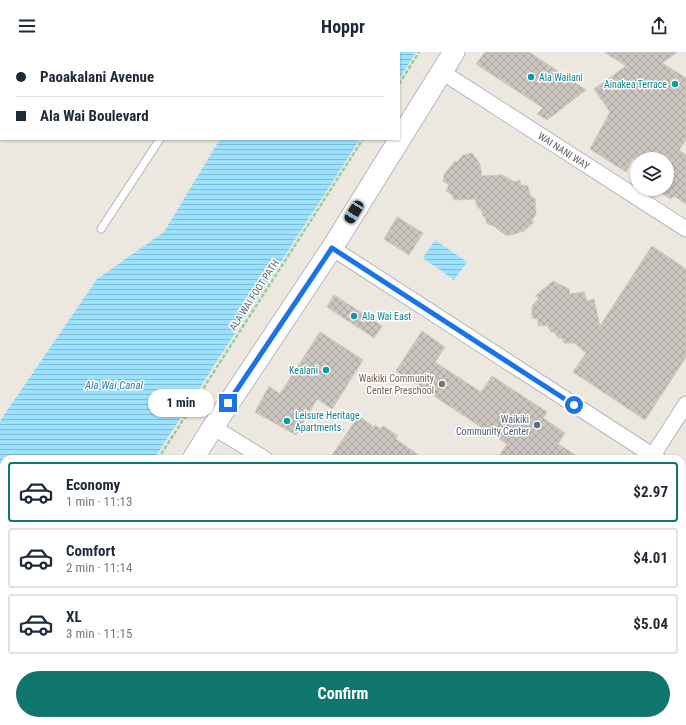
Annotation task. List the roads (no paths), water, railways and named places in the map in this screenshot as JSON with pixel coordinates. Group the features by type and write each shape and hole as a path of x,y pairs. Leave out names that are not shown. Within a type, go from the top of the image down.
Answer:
{"main road":[{"path":"400,139 454,52"},
{"path":"196,455 332,248 400,140"}],"street":[{"name":"WAI NANI WAY","path":"442,72 686,229"},
{"path":"332,248 653,455"},
{"path":"657,455 686,404"},
{"path":"213,427 258,455"}],"lane":[{"path":"101,229 159,140"}],"water":[{"path":"400,52 416,52 400,77"},
{"name":"Ala Wai Canal","path":"219,140 359,140 157,455 0,455 0,421 97,279 164,232"},
{"path":"435,240 467,262 454,280 423,258"}],"place":[{"name":"Ala Wailani","path":"531,77"},
{"name":"Ainakea Terrace","path":"675,84"},
{"name":"Ala Wai East","path":"354,316"},
{"name":"Kealani","path":"326,370"},
{"name":"Waikiki Community Center Preschool","path":"442,384"},
{"name":"Leisure Heritage Apartments","path":"287,421"},
{"name":"Waikiki Community Center","path":"537,425"}]}
